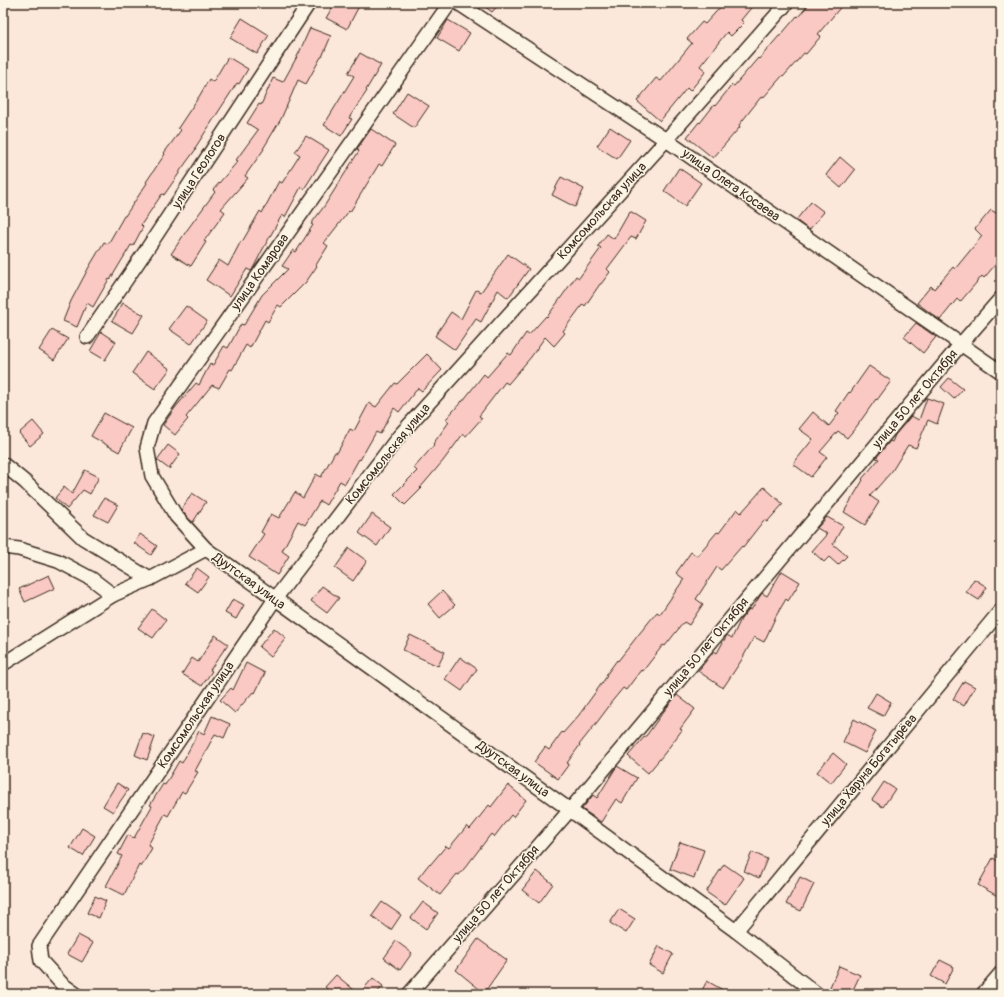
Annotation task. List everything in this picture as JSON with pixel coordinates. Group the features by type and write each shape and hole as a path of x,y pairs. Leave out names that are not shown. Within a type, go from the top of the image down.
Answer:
{"street":[{"name":"улица Геологов","path":"87,337 154,239 309,3"},
{"name":"улица Комарова","path":"206,549 176,516 152,476 147,448 154,423 450,3"},
{"name":"улица Олега Косаева","path":"458,3 666,140 1001,372"},
{"name":"Комсомольская улица","path":"76,994 62,984 41,961 39,946 275,599 399,436 666,140 787,3"},
{"name":"улица 50 лет Октября","path":"409,994 570,810 1001,298"},
{"path":"3,464 25,482 83,538 150,578"},
{"path":"3,547 19,549 58,561 92,580 113,595"},
{"path":"3,664 113,595 206,549"},
{"name":"Дуутская улица","path":"206,549 570,810 736,931 817,994"},
{"name":"улица Харуна Богатырёва","path":"736,931 1001,610"},
{"path":"983,994 1001,973"}],"building":[{"path":"335,3 353,3 359,6 347,29 326,18"},
{"path":"480,3 500,3 492,12"},
{"path":"724,3 755,3 741,20 744,23 731,36 727,32 700,66 706,71 690,91 687,88 660,121 637,101 656,78 661,81 692,43 687,39 702,22 705,24"},
{"path":"810,3 844,3 818,34 821,36 806,54 804,53 763,98 761,97 739,125 740,127 713,158 687,137 732,85 734,86 758,58 759,59"},
{"path":"242,18 269,35 257,54 230,38"},
{"path":"448,20 470,33 459,51 437,38"},
{"path":"310,28 331,36 322,57 306,84 298,80 281,119 264,149 245,176 248,178 221,209 225,212 204,241 206,242 191,266 171,254 215,192 213,190 238,161 236,160 258,130 247,123 259,104 261,105 273,78 283,82 299,53"},
{"path":"360,53 381,65 366,90 367,91 349,118 352,119 341,136 324,125 354,76 348,73"},
{"path":"228,57 248,69 239,84 237,83 195,148 196,149 141,225 143,227 133,246 131,245 93,307 87,303 77,327 63,321 71,301 104,242 108,244 124,216 165,154 164,153 181,130 178,128 209,79 213,82"},
{"path":"407,92 429,106 414,128 393,114"},
{"path":"610,127 630,140 617,159 597,146"},
{"path":"371,129 395,145 382,166 379,164 350,212 349,211 324,243 328,246 306,282 281,307 278,305 268,322 265,320 250,348 246,345 232,370 230,369 219,388 212,385 186,417 188,419 175,435 163,425 196,383 199,385 210,364 213,365 224,346 228,348 241,324 244,325 262,295 288,269 282,266 293,250 296,252 313,225 311,224 325,205 359,151 357,149"},
{"path":"306,136 329,150 304,189 301,187 285,217 282,215 252,270 247,269 230,296 206,280 219,260 228,266 241,241 242,242 260,211 262,213 279,181 282,183 300,155 295,152"},
{"path":"840,157 855,170 841,188 826,175"},
{"path":"679,168 701,183 685,206 664,191"},
{"path":"561,177 584,189 575,207 552,195"},
{"path":"811,202 824,212 809,230 796,220"},
{"path":"1001,206 1001,258 984,278 982,276 960,302 957,299 940,320 917,303 931,286 934,289 953,267 955,269 982,236 975,229 991,210 996,213"},
{"path":"630,211 646,221 636,239 631,237 607,269 610,272 585,306 583,304 563,331 565,333 554,346 545,337 531,357 508,384 505,382 479,416 482,418 466,436 463,434 420,488 421,489 405,505 394,494 417,471 414,468 434,445 433,444 449,422 446,419 462,402 484,374 487,377 508,353 511,355 526,333 529,335 546,316 547,317 576,276 579,278 601,248 598,246 607,234 614,239"},
{"path":"508,254 529,269 508,298 498,290 481,322 476,319 455,350 435,336 451,312 461,319 476,290 481,292"},
{"path":"123,303 144,315 133,333 112,321"},
{"path":"186,306 207,321 191,344 169,329"},
{"path":"916,323 936,337 923,353 904,337"},
{"path":"52,330 68,339 54,360 39,350"},
{"path":"101,332 116,342 105,360 90,351"},
{"path":"146,352 170,369 155,389 132,373"},
{"path":"427,354 442,370 422,391 418,388 399,412 394,408 380,434 376,432 345,484 340,481 326,505 320,501 305,525 298,521 282,551 289,556 277,575 249,557 264,534 261,532 271,514 279,518 295,492 303,498 316,474 321,477 335,452 337,453 350,429 354,431 369,403 376,407 395,383 397,384"},
{"path":"869,366 891,381 847,438 838,431 820,452 827,457 811,477 793,464 813,439 799,429 813,412 829,426 839,413 836,411"},
{"path":"949,378 963,389 954,399 941,387"},
{"path":"927,398 944,404 937,424 928,420 916,448 908,445 892,471 870,496 879,502 865,525 844,512 863,480 862,479 879,459 876,458 890,441 892,442 895,435 911,416 919,420"},
{"path":"104,413 132,428 119,452 91,436"},
{"path":"33,421 44,434 30,446 19,433"},
{"path":"168,445 180,454 169,469 157,460"},
{"path":"85,470 99,477 90,494 83,490 67,509 55,498 64,487 72,494"},
{"path":"764,487 783,504 767,522 764,520 743,547 742,546 721,570 717,567 696,599 703,604 689,625 684,622 665,646 663,645 643,671 641,670 626,690 623,688 579,745 567,763 569,764 558,779 534,762 545,747 549,750 562,732 563,733 579,715 617,660 618,661 657,612 660,614 684,579 676,573 691,552 697,556 717,532 719,533 737,509 741,513"},
{"path":"192,493 206,502 193,522 181,510"},
{"path":"104,498 118,505 108,522 94,515"},
{"path":"372,514 390,527 377,546 359,533"},
{"path":"827,517 843,526 833,544 847,556 838,565 829,557 824,562 812,551 827,534 817,528"},
{"path":"140,534 157,546 151,555 134,543"},
{"path":"349,548 367,561 353,581 335,568"},
{"path":"197,568 209,577 198,592 185,583"},
{"path":"782,571 800,582 788,601 786,599 764,642 754,637 741,661 723,688 698,671 714,651 717,653 727,635 732,638 741,619 749,609 751,610 762,593 767,596"},
{"path":"49,575 55,588 25,602 19,589"},
{"path":"974,579 987,587 979,600 966,592"},
{"path":"322,586 339,598 327,613 311,601"},
{"path":"442,591 455,605 440,618 428,604"},
{"path":"233,599 244,605 236,619 225,613"},
{"path":"152,609 166,620 153,638 138,628"},
{"path":"274,628 286,638 271,657 259,647"},
{"path":"215,635 228,644 210,670 212,671 202,686 182,674 192,658 198,662"},
{"path":"410,635 445,652 438,666 403,650"},
{"path":"460,657 477,669 462,691 445,679"},
{"path":"246,663 265,673 255,693 253,692 235,713 220,700 231,688 233,690"},
{"path":"964,681 975,687 964,706 953,699"},
{"path":"876,693 891,702 883,716 867,708"},
{"path":"677,695 695,709 680,729 682,730 648,773 628,756 646,736"},
{"path":"212,716 230,724 224,738 215,734 195,771 198,772 185,793 182,792 168,816 165,814 148,845 152,848 141,867 139,865 124,895 106,886 122,856 118,854 128,835 134,838 152,806 150,805 163,784 165,785 179,761 182,763 199,731 204,734"},
{"path":"854,719 876,731 865,753 843,742"},
{"path":"143,733 155,737 147,760 135,755"},
{"path":"833,753 846,764 831,783 817,772"},
{"path":"617,766 637,778 622,803 616,799 601,822 582,809 593,795 597,798"},
{"path":"884,782 895,789 883,807 872,800"},
{"path":"117,783 128,790 113,812 103,806"},
{"path":"508,785 526,800 513,817 511,815 494,837 491,834 459,875 457,874 440,895 418,878 446,846 449,848 467,826 470,829 489,805 491,807"},
{"path":"82,828 95,836 83,856 70,848"},
{"path":"680,842 704,850 694,878 670,869"},
{"path":"752,852 767,859 759,878 744,871"},
{"path":"993,858 1001,863 1001,898 978,885"},
{"path":"724,864 744,878 725,905 706,892"},
{"path":"537,871 553,884 539,903 522,890"},
{"path":"800,877 814,884 801,911 786,904"},
{"path":"95,896 106,901 99,918 87,913"},
{"path":"382,902 401,915 391,930 372,916"},
{"path":"423,902 438,913 426,929 411,918"},
{"path":"619,909 635,919 626,933 610,923"},
{"path":"78,935 93,943 82,962 67,954"},
{"path":"478,939 507,960 484,993 456,970"},
{"path":"396,941 412,953 400,970 384,958"},
{"path":"659,946 673,954 663,973 649,965"},
{"path":"940,960 954,967 945,984 931,976"},
{"path":"839,966 860,975 851,994 827,994"},
{"path":"336,975 359,994 333,994 325,987"},
{"path":"373,978 383,986 376,994 359,994"},
{"path":"707,981 730,994 700,994"}]}
